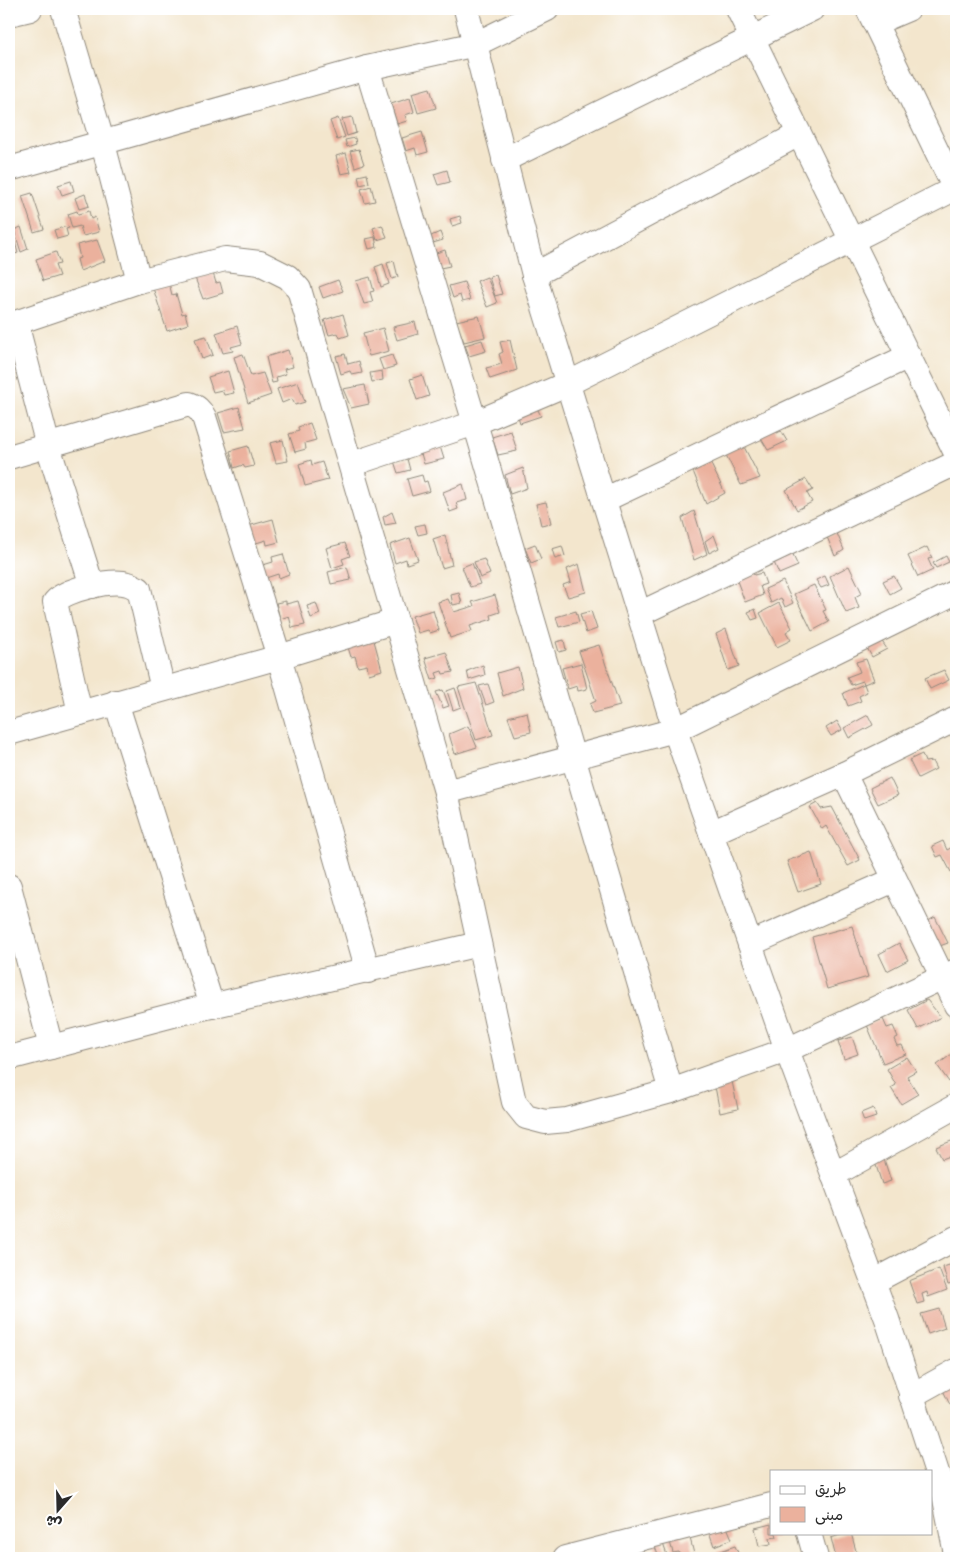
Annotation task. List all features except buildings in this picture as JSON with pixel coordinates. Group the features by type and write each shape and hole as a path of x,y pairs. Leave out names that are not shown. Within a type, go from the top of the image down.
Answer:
{"street":[{"path":"9,14 30,9"},
{"path":"63,9 103,144 139,281"},
{"path":"466,9 534,275 569,383 638,614 675,730 787,1050 873,1282 944,1493 956,1554"},
{"path":"9,170 367,68 476,44 547,9"},
{"path":"738,9 956,453"},
{"path":"504,160 812,9"},
{"path":"352,464 475,423 569,383 851,239 956,189 871,16 908,9"},
{"path":"367,68 475,423 671,1090"},
{"path":"534,275 799,134"},
{"path":"92,586 48,446 13,324 139,281 225,259 260,263 294,282 305,303 446,792 514,1102 526,1117 545,1122 567,1120 671,1090 787,1050 950,974"},
{"path":"604,500 909,356"},
{"path":"9,456 189,404 197,407 204,417 279,657 368,971"},
{"path":"638,614 956,463"},
{"path":"80,713 55,602 60,596 92,586 119,582 138,589 163,689"},
{"path":"446,792 675,730 956,592"},
{"path":"9,734 279,657 396,621"},
{"path":"116,702 212,1006"},
{"path":"711,833 954,725"},
{"path":"844,774 894,880 950,974 956,1005"},
{"path":"750,944 894,880"},
{"path":"9,886 51,1047"},
{"path":"9,1058 212,1006 479,944"},
{"path":"833,1175 956,1106"},
{"path":"873,1282 956,1238"},
{"path":"911,1396 956,1371"},
{"path":"565,1558 770,1505"},
{"path":"809,1534 816,1558"}]}
